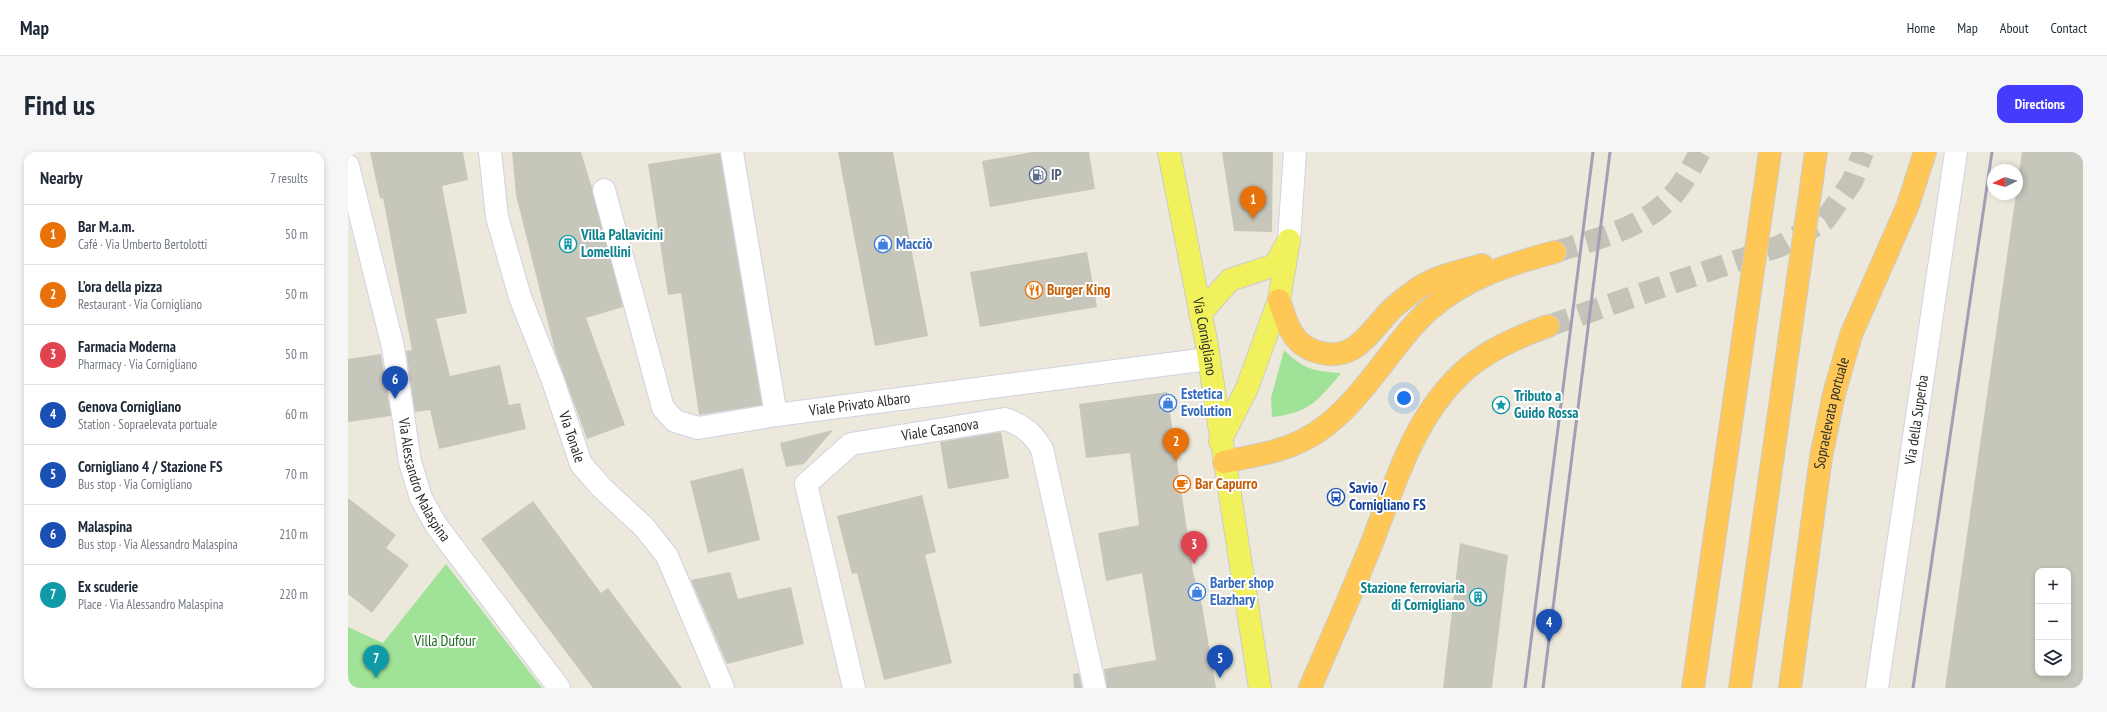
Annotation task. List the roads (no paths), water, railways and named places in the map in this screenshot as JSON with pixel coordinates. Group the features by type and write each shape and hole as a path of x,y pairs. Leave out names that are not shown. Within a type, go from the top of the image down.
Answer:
{"highway":[{"path":"1693,688 1770,152"},
{"path":"1740,688 1816,152"},
{"name":"Sopraelevata portuale","path":"1790,688 1821,456 1834,394 1852,335 1908,205 1925,152"},
{"path":"1222,451 1264,454 1290,446 1316,433 1340,415 1362,392 1395,348 1428,310 1455,290 1468,283 1518,262 1555,252"},
{"path":"1279,300 1289,330 1298,342 1309,350 1328,355 1347,353 1370,336 1392,310 1418,288 1441,277 1482,265 1518,262"},
{"path":"1310,688 1368,554 1414,438 1434,404 1461,373 1490,352 1520,336 1548,326"}],"main road":[{"name":"Via Cornigliano","path":"1169,152 1208,359 1260,688"},
{"path":"1200,314 1230,280 1275,265 1289,240"},
{"path":"1222,451 1279,300 1289,240"}],"street":[{"name":"Via Tonale","path":"490,152 497,217 520,297 552,378 581,464 601,487 644,527 667,556 723,688"},
{"path":"732,152 776,415"},
{"path":"1289,240 1295,152"},
{"name":"Via della Superba","path":"1877,688 1956,152"},
{"name":"Via Alessandro Malaspina","path":"348,166 392,347 410,462 421,498 436,525 559,688"},
{"name":"Viale Privato Albaro","path":"604,190 663,408 675,421 698,428 776,415 1208,359"},
{"name":"Viale Casanova","path":"854,688 806,484 851,444 1005,419 1018,423 1028,431 1036,438 1042,449 1096,688"}],"tunnel":[{"path":"1555,252 1607,236 1624,229 1655,212 1680,186 1700,152"},
{"path":"1548,326 1780,246 1825,220 1852,182 1863,152"}],"railway":[{"path":"1525,688 1593,152"},
{"path":"1543,688 1610,152"},
{"path":"1913,688 1992,152"}],"place":[{"name":"IP","path":"1038,175"},
{"name":"Bar M.a.m.","path":"1253,219"},
{"name":"Villa Pallavicini Lomellini","path":"568,244"},
{"name":"Macciò","path":"883,244"},
{"name":"Burger King","path":"1034,290"},
{"name":"Malaspina","path":"395,399"},
{"name":"Estetica Evolution","path":"1168,403"},
{"name":"Tributo a Guido Rossa","path":"1501,405"},
{"name":"L'ora della pizza","path":"1176,461"},
{"name":"Bar Capurro","path":"1182,484"},
{"name":"Savio / Cornigliano FS","path":"1336,497"},
{"name":"Farmacia Moderna","path":"1194,564"},
{"name":"Barber shop Elazhary","path":"1197,592"},
{"name":"Stazione ferroviaria di Cornigliano","path":"1478,597"},
{"name":"Genova Cornigliano","path":"1549,642"},
{"name":"Ex scuderie","path":"376,678"},
{"name":"Cornigliano 4 / Stazione FS","path":"1220,678"}],"park label":[{"name":"Villa Dufour","path":"445,641"}]}
